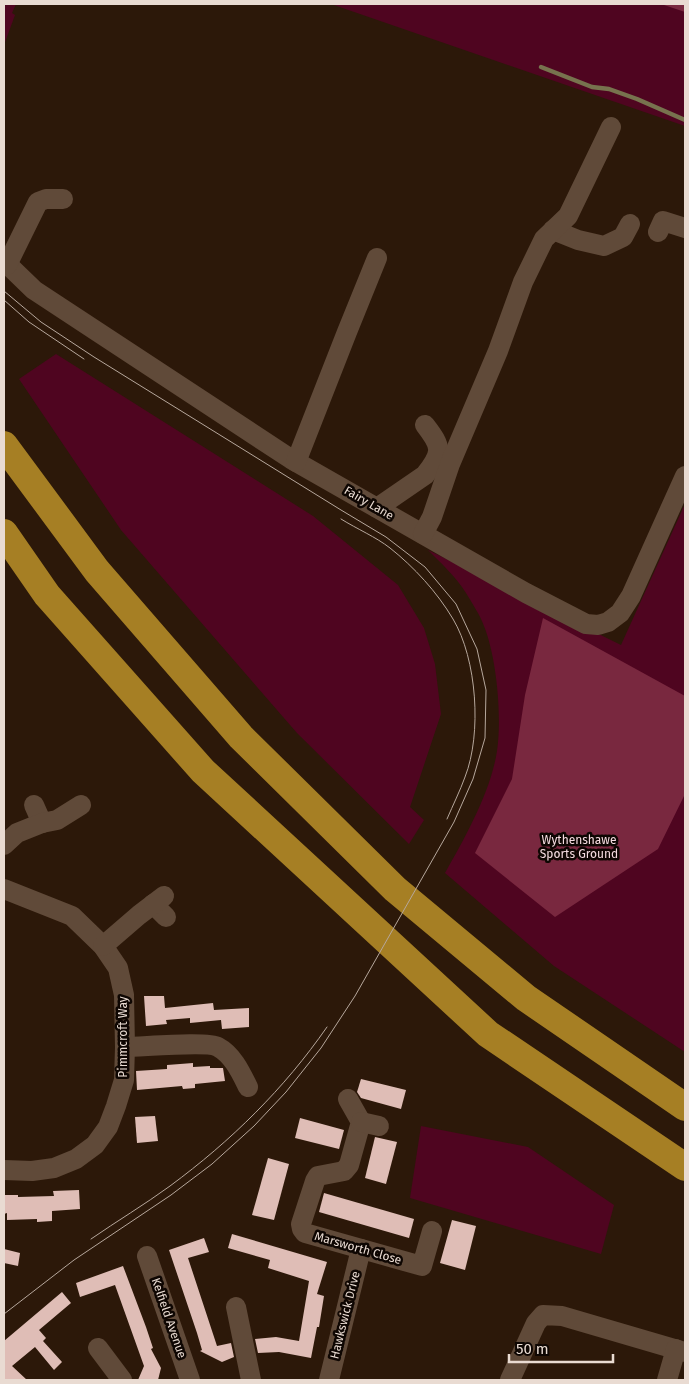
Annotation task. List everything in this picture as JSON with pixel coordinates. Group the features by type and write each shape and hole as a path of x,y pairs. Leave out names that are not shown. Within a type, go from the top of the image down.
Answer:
{"highway":[{"path":"4,445 97,571 241,737 395,889 526,998 685,1107"},
{"path":"4,533 47,595 203,771 488,1034 685,1167"}],"street":[{"path":"423,534 432,517 450,464 498,351 523,282 544,239 568,216 611,126"},
{"path":"6,263 38,202 46,199 63,199"},
{"path":"658,232 663,221 685,228"},
{"path":"553,230 578,240 604,246 623,237 630,224"},
{"path":"296,462 377,258"},
{"name":"Fairy Lane","path":"6,263 42,295 296,462 526,593 586,624 598,625 608,622 620,612 630,596 685,476"},
{"path":"377,508 425,475 431,468 438,455 439,448 438,443 425,425"},
{"path":"4,845 17,832 44,816 80,805"},
{"name":"Pimmcroft Way","path":"4,888 72,916 103,946 118,968 124,995 125,1048 124,1080 116,1106 108,1126 95,1145 76,1159 54,1168 32,1171 4,1170"},
{"path":"103,946 161,906"},
{"path":"125,1048 200,1044 217,1046 229,1055 238,1066 248,1087"},
{"name":"Marsworth Close","path":"348,1099 370,1124 344,1171 318,1176 314,1181 302,1229 305,1233 422,1266 432,1231"},
{"name":"Hawkswick Drive","path":"329,1380 361,1249"},
{"name":"Kelfield Avenue","path":"147,1256 190,1380"},
{"path":"236,1307 251,1380"},
{"path":"510,1380 536,1323 542,1315 562,1316 681,1350 667,1380"},
{"path":"98,1348 122,1380"}],"green space":[{"path":"4,4 16,4 12,13 15,15 4,45"},
{"path":"331,4 685,4 685,126"},
{"path":"661,4 685,4 685,12"},
{"path":"56,354 313,516 398,585 424,628 435,664 441,714 410,807 424,820 409,844 297,733 121,530 19,379"},
{"name":"Wythenshawe Sports Ground","path":"685,504 685,1052 554,966 445,873 469,830 489,782 497,751 499,705 492,655 482,622 462,587 428,550 621,645"},
{"path":"543,618 685,696 685,794 658,849 555,917 475,853 512,779 525,695"},
{"path":"421,1126 528,1147 614,1205 601,1254 410,1198"}],"building":[{"path":"144,996 164,996 165,1008 213,1003 214,1010 249,1008 249,1027 222,1029 221,1020 190,1023 190,1018 166,1020 167,1024 146,1026"},
{"path":"193,1063 193,1067 210,1066 210,1068 223,1068 225,1081 195,1084 195,1088 183,1089 182,1086 137,1090 136,1071 167,1069 167,1065"},
{"path":"361,1079 406,1090 401,1109 361,1098 357,1092"},
{"path":"155,1116 158,1141 137,1143 135,1117"},
{"path":"300,1118 344,1130 339,1149 295,1138"},
{"path":"375,1137 397,1142 386,1184 365,1178"},
{"path":"268,1158 289,1164 274,1220 252,1215"},
{"path":"79,1190 80,1209 52,1211 52,1221 37,1222 37,1219 7,1220 7,1213 4,1214 4,1195 18,1195 18,1197 54,1196 53,1191"},
{"path":"324,1193 414,1219 409,1238 319,1212"},
{"path":"452,1220 476,1226 465,1270 440,1263"},
{"path":"232,1234 327,1262 317,1294 324,1296 311,1358 279,1352 258,1353 255,1339 276,1337 299,1341 309,1281 268,1268 270,1260 228,1248"},
{"path":"204,1238 209,1252 188,1258 217,1346 231,1343 234,1357 222,1362 200,1351 202,1350 197,1333 169,1250"},
{"path":"4,1249 20,1253 18,1266 4,1263"},
{"path":"123,1266 146,1327 153,1348 151,1349 161,1368 158,1380 138,1380 144,1366 115,1285 80,1297 76,1283"},
{"path":"62,1292 71,1303 39,1330 46,1338 43,1341 62,1362 54,1370 35,1347 12,1366 27,1380 4,1380 4,1341"}],"waterway":[{"path":"541,67 592,87 609,89 637,99 685,120"}],"tram line":[{"path":"4,291 41,322 94,357 386,537 425,567 456,604 477,649 486,690 485,738 473,779 454,822 355,996 321,1048 286,1092 254,1126 212,1164 171,1195 74,1260 4,1314"},
{"path":"4,300 29,322 84,359"},
{"path":"341,519 385,544 408,563 440,599 461,636 472,675 475,719 474,740 465,777 447,819"},
{"path":"91,1239 170,1186 214,1151 275,1093 327,1027"}]}
